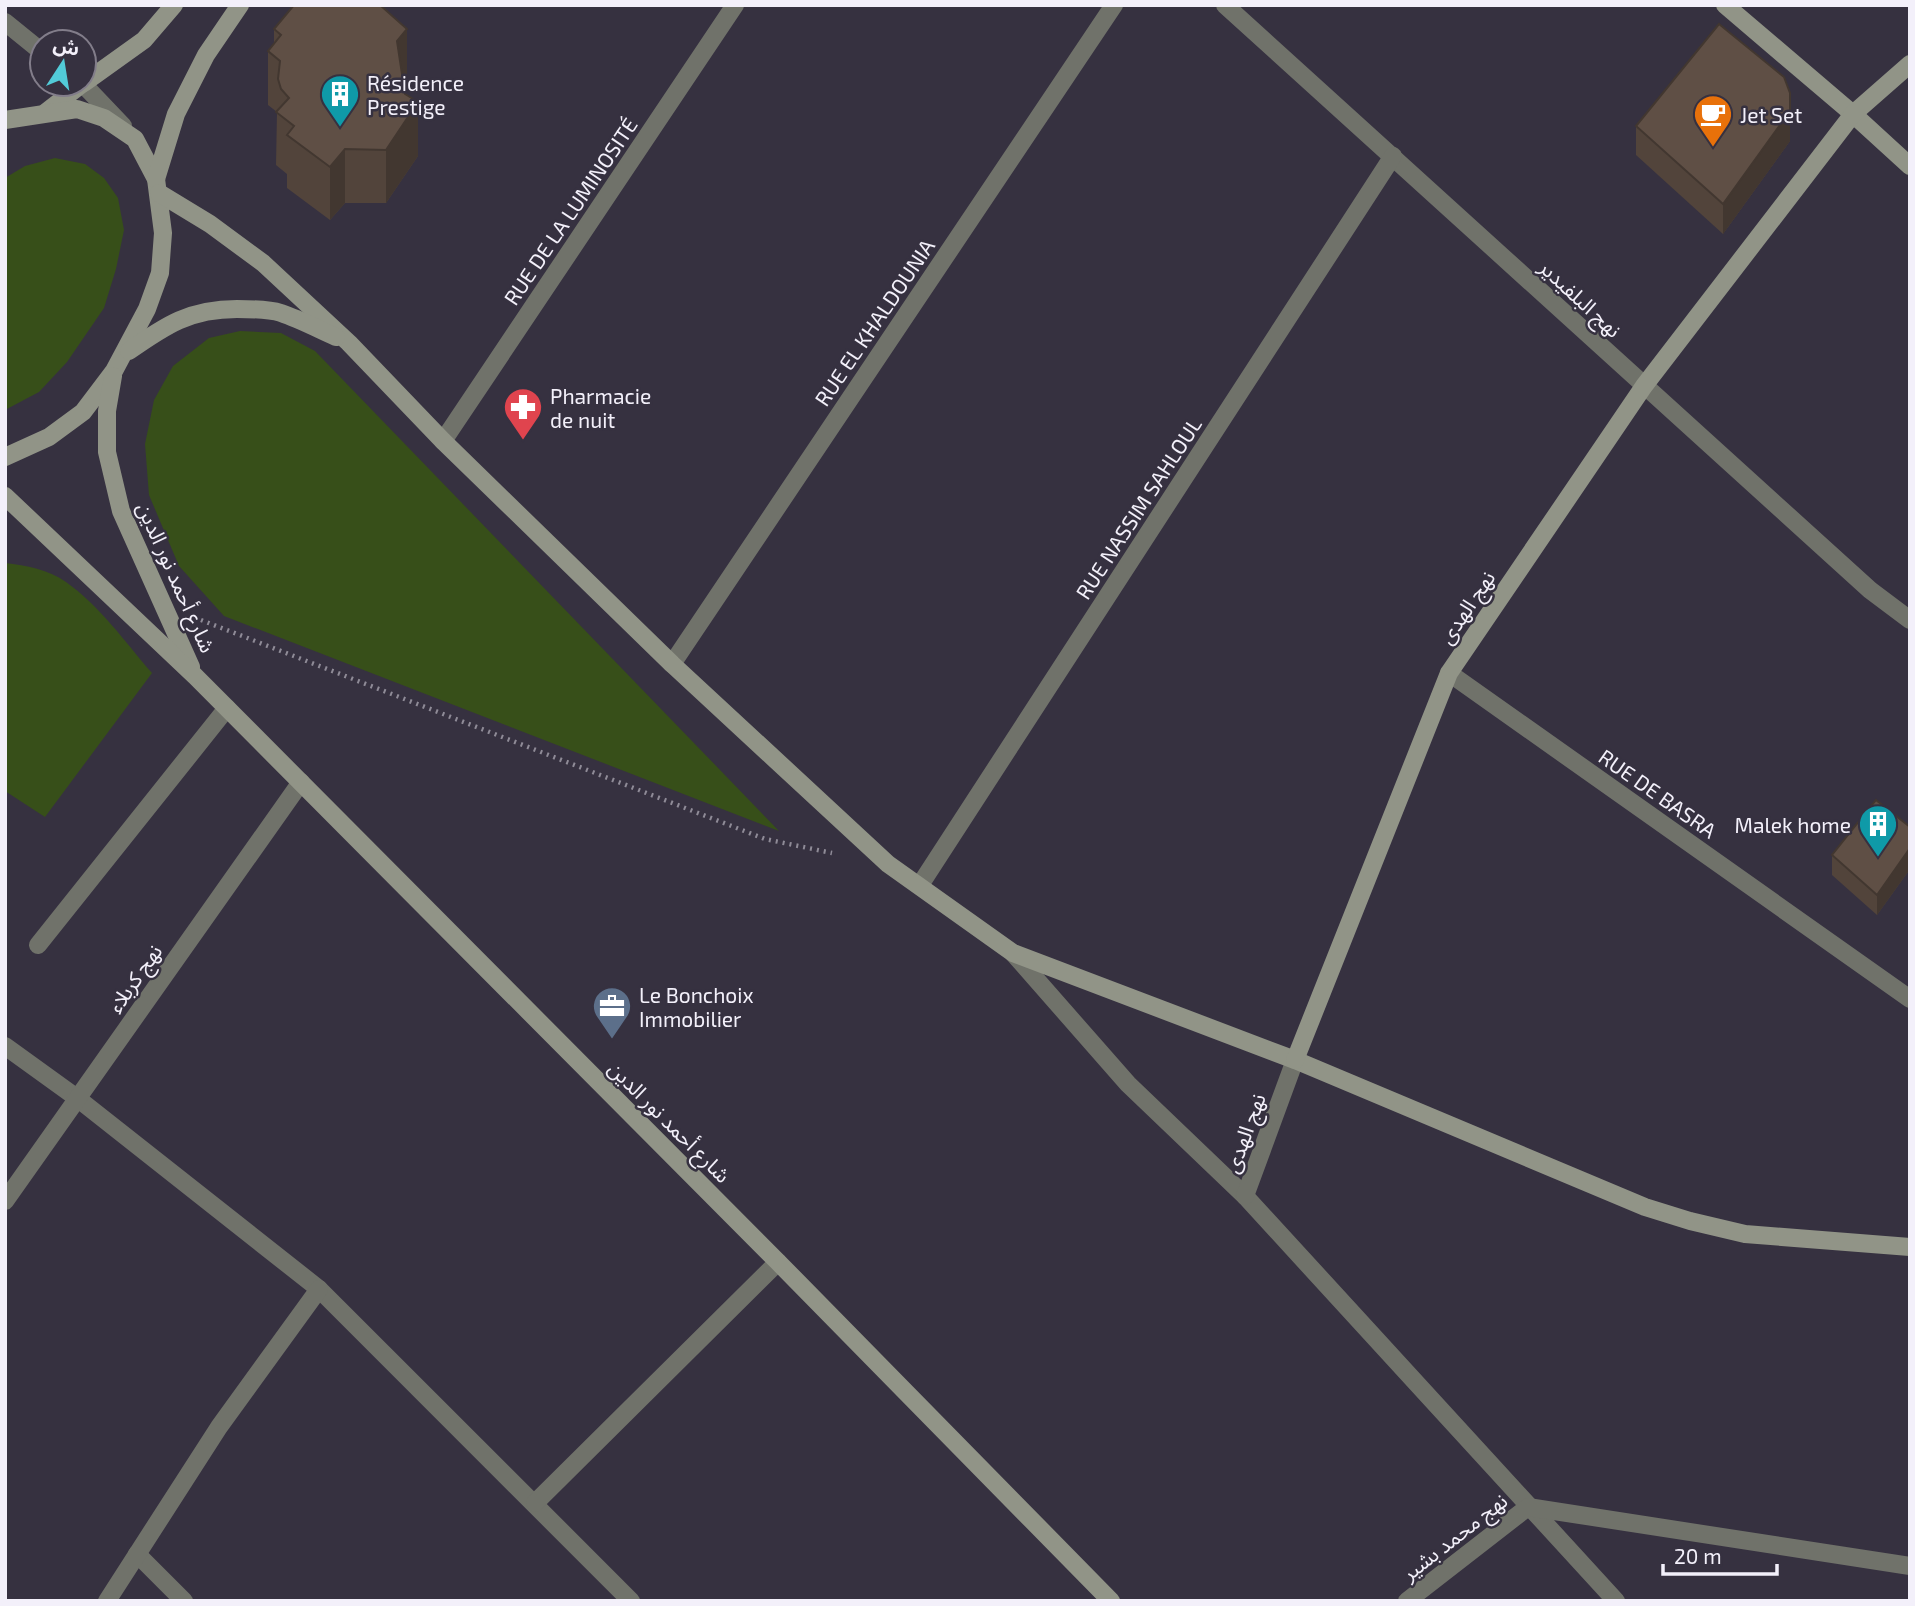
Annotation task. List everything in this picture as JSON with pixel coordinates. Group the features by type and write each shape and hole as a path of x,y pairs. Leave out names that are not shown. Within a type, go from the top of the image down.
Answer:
{"street":[{"path":"98,73 144,40 174,5"},
{"path":"158,186 176,114 206,55 240,5"},
{"name":"RUE DE LA LUMINOSITÉ","path":"443,441 735,5"},
{"name":"RUE EL KHALDOUNIA","path":"672,664 1114,5"},
{"name":"نهج البلفيدير","path":"1225,5 1870,590 1910,620"},
{"path":"1725,5 1910,166"},
{"path":"5,22 28,40"},
{"name":"نهج الهدى","path":"1245,1196 1295,1060 1449,673 1644,386 1853,114 1910,64"},
{"path":"45,112 64,98"},
{"path":"5,457 49,437 83,412 125,354 147,309 160,273 163,233 158,186 135,138 96,98"},
{"path":"5,120 77,109 104,118 135,138"},
{"name":"RUE NASSIM SAHLOUL","path":"920,885 1393,156"},
{"path":"158,186 263,263 349,343 443,441 672,664 888,864 1013,953 1128,1084 1245,1196 1616,1601"},
{"path":"125,354 166,325 187,315 212,309 279,313 349,343"},
{"name":"شارع أحمد نور الدين","path":"114,371 107,411 107,452 121,511 195,676"},
{"name":"شارع أحمد نور الدين","path":"5,496 195,676 1111,1601"},
{"name":"RUE DE BASRA","path":"1449,673 1910,999"},
{"path":"38,945 227,708"},
{"name":"نهج كربلاء","path":"5,1201 301,782"},
{"path":"1013,953 1295,1060 1645,1207 1745,1234 1910,1247"},
{"path":"5,1046 77,1098 319,1289 631,1601"},
{"path":"535,1503 778,1262"},
{"path":"107,1601 219,1427 319,1289"},
{"path":"1528,1507 1910,1566"},
{"name":"نهج محمد بشير","path":"1407,1601 1528,1507"},
{"path":"137,1554 184,1601"}],"path":[{"path":"162,605 765,839 839,854"}],"green space":[{"path":"55,158 85,164 104,178 118,198 124,230 104,308 67,362 39,392 5,410 5,178 25,166"},
{"path":"240,331 281,333 315,351 779,831 224,616 179,566 149,495 145,444 154,400 173,366 209,338"},
{"path":"5,563 37,569 66,582 101,613 152,673 45,817 5,791"}],"building":[{"name":"Résidence Prestige","path":"294,5 380,5 407,29 397,41 405,94 418,102 386,150 345,149 330,167 287,135 294,126 276,112 289,98 281,89 278,79 280,61 268,51 281,35 274,29"},
{"name":"Jet Set","path":"1719,24 1784,77 1790,93 1790,111 1723,204 1636,126"},
{"name":"Malek home","path":"1876,800 1910,827 1910,848 1877,895 1832,855"}],"place":[{"name":"Résidence Prestige","path":"340,128"},
{"name":"Jet Set","path":"1713,148"},
{"name":"Pharmacie de nuit","path":"523,441"},
{"name":"Malek home","path":"1878,858"},
{"name":"Le Bonchoix Immobilier","path":"612,1040"}]}
